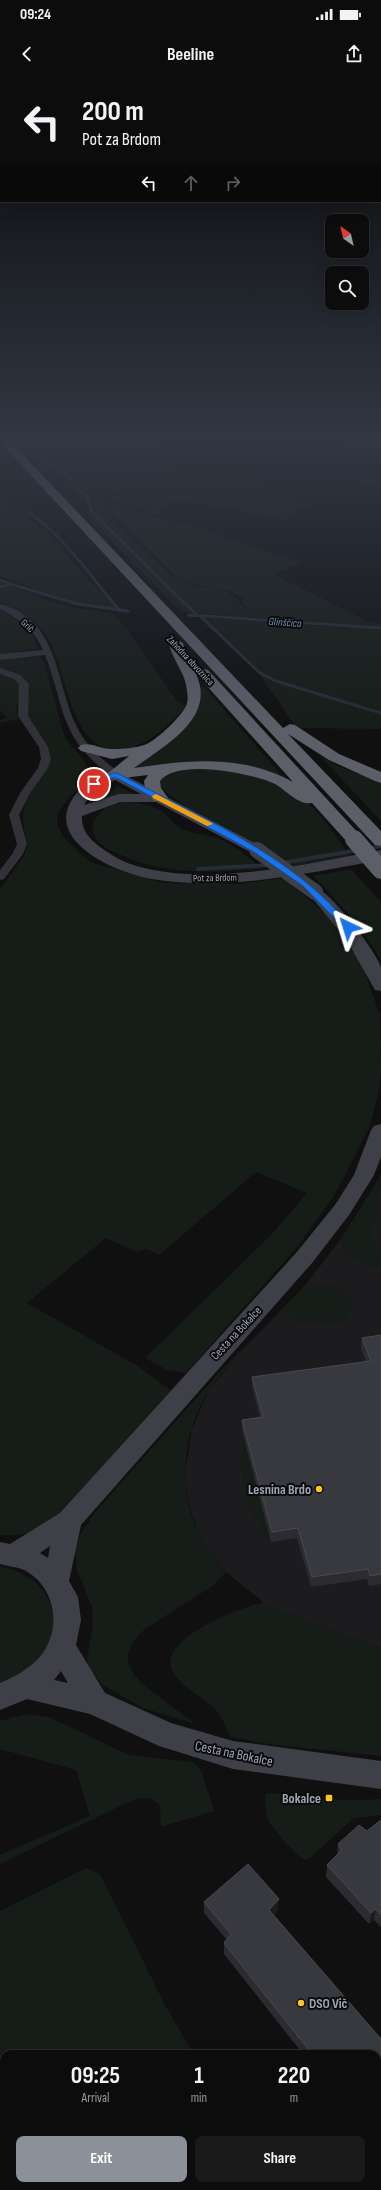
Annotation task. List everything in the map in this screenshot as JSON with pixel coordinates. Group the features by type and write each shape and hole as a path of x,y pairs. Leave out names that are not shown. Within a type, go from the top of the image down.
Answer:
{"highway":[{"path":"77,535 86,545"},
{"name":"Zahodna obvoznica","path":"94,535 378,838"},
{"name":"Zahodna obvoznica","path":"146,750 180,724 188,716 194,704 195,694 192,675 178,655 171,638 381,870"},
{"path":"240,690 259,700 287,726 308,742 334,757 381,778"},
{"path":"86,748 112,754 146,750"},
{"path":"115,774 146,750"},
{"path":"115,774 167,767 215,766 256,772 288,785 310,802 328,810"},
{"path":"160,798 153,788 152,781 158,773 167,767"}],"street":[{"name":"Grič","path":"0,606 27,622 36,631 48,652 67,715 77,738 115,774"},
{"path":"0,657 48,652"},
{"path":"0,671 16,677 24,684 26,694 20,707 23,717 38,737 46,757 44,764 26,792 14,815 22,844 18,854 0,877"},
{"path":"76,814 115,774 257,850 284,868 315,892 340,918 357,940 371,964 381,986"},
{"path":"76,814 119,798 160,798"},
{"name":"Pot za Brdom","path":"76,814 75,825 79,835 84,842 102,857 122,866 162,875 186,878 234,878 277,873 381,855"},
{"name":"Cesta na Bokalce","path":"7,1554 69,1521 181,1393 304,1258 342,1210 364,1175 381,1130"},
{"name":"Cesta na Bokalce","path":"56,1581 69,1521"},
{"name":"Cesta na Bokalce","path":"0,1697 26,1686 51,1665 66,1637 69,1617 65,1598 56,1581 38,1565 7,1554"},
{"path":"62,1647 95,1702"},
{"name":"Cesta na Bokalce","path":"26,1686 69,1698 95,1702 133,1722 169,1736 234,1755 289,1764 381,1774"}],"shaded area":[{"path":"0,535 49,535 60,545 71,561 117,609 86,605 43,592 0,576"},
{"path":"107,535 130,535 172,576 183,582 177,578 134,535 222,535 256,548 303,562 273,574 372,623 381,624 381,627 181,612","holes":["183,582 232,592 244,599 241,600 249,611 246,610 235,597 229,593"]},
{"path":"0,581 52,602 81,609 112,613 123,624 177,701 186,707 165,728 139,745 121,750 103,747 89,737 79,722 58,661 41,628 22,613 0,602"},
{"path":"0,610 18,621 29,631 36,643 36,649 0,654"},
{"path":"201,618 381,630 381,729 298,728 290,719 260,674"},
{"path":"29,655 39,656 44,662 64,735 83,759 91,774 63,805 57,816 57,825 64,838 90,862 163,883 239,884 284,878 327,915 340,930 364,970 380,1015 381,1069 379,1090 370,1126 334,1196 298,1246 186,1373 165,1369 145,1358 274,1232 307,1193 256,1172 159,1255 147,1249 137,1252 106,1238 27,1303 136,1365 171,1390 48,1528 19,1535 0,1535 0,889 23,857 28,846 24,832 24,809 31,790 50,757 35,734 28,718 26,710 30,693 28,684 0,669 0,659"},
{"path":"0,673 19,681 22,697 16,707 18,719 0,723 0,720 7,718 0,710"},
{"path":"200,688 205,688 285,779 246,768 128,769 193,718 200,704"},
{"path":"320,756 338,766 381,782 381,821"},
{"path":"183,768 233,772 264,779 279,785 308,803 325,821 351,856 295,866 260,843 254,843 188,808 160,788 160,777"},
{"path":"118,786 134,794 100,800"},
{"path":"123,802 139,803 155,807 180,828 225,841 262,869 190,871 172,869 138,862 114,852 98,841 94,834 93,825 99,813 114,804"},
{"path":"351,869 381,902 381,961 359,927 313,876"},
{"path":"381,1175 379,1214 381,1222 369,1225 381,1254 381,1270 355,1260 345,1252 341,1239"},
{"path":"375,1186 381,1188 381,1648 283,1612 263,1602 226,1572 207,1548 197,1529 188,1500 185,1473 192,1429 209,1390 246,1346 303,1288 344,1235"},
{"path":"315,1284 328,1285 345,1292 351,1302 351,1309 344,1320 339,1323 326,1325 307,1322 304,1324 280,1311 303,1288"},
{"path":"245,1346 207,1394 197,1414 190,1434 186,1455 185,1476 187,1497 193,1518 204,1542 226,1572 211,1587 145,1629 135,1639 128,1657 129,1666 140,1681 195,1724 143,1708 103,1685 88,1667 87,1658 93,1626 92,1607 77,1570 75,1551 80,1535 96,1511 224,1367"},
{"path":"244,1441 270,1538 268,1538 253,1515 245,1492 242,1468"},
{"path":"0,1567 17,1571 31,1579 42,1590 50,1602 53,1616 52,1631 47,1646 37,1661 24,1671 0,1683"},
{"path":"263,1602 283,1612 381,1648 381,1756 275,1745 231,1737 217,1711 181,1683 177,1678 173,1672 171,1660 176,1648 188,1637 220,1618"},
{"path":"26,1714 49,1717 129,1755 193,1762 202,1772 214,1811 161,1827 160,1805 149,1798 135,1799 0,1864 0,1855 90,1816 76,1770 0,1749 0,1721"},
{"path":"270,1793 326,1799 381,1799 381,1815 354,1818 310,1858 305,1860 285,1842 268,1820 265,1794"},
{"path":"86,1868 100,1874 166,2007 192,2050 0,2050 0,1911"}],"building":[{"name":"Lesnina Brdo","path":"381,1335 381,1574 370,1576 368,1569 312,1577 298,1528 272,1532 242,1420 263,1417 252,1377 371,1361 362,1338"},
{"path":"381,1820 381,1914 376,1909 371,1913 327,1865 342,1850 338,1844 359,1825 367,1831"},
{"name":"DSO Vič","path":"248,1864 279,1899 269,1910 381,2039 381,2050 309,2050 224,1943 231,1934 204,1902"}],"waterway":[{"path":"56,535 101,588"},
{"path":"116,535 169,588"},
{"name":"Glinščica","path":"0,580 12,584"},
{"name":"Glinščica","path":"0,587 12,584"},
{"name":"Glinščica","path":"12,584 21,587"},
{"name":"Glinščica","path":"21,587 78,604 119,610"},
{"path":"100,587 119,610"},
{"path":"168,587 197,615"},
{"name":"Glinščica","path":"119,610 128,611"},
{"name":"Glinščica","path":"189,615 381,628"},
{"path":"200,616 260,673 276,681 381,713"},
{"path":"367,849 381,846"},
{"path":"282,863 359,850"},
{"path":"198,869 270,865"}],"slow traffic":[{"path":"156,796 209,824"}],"place":[{"name":"Lesnina Brdo","path":"319,1489"},
{"name":"Bokalce","path":"329,1798"},
{"name":"DSO Vič","path":"301,2003"}],"route":[{"path":"94,784 115,774 257,850 306,884 348,927"}]}
